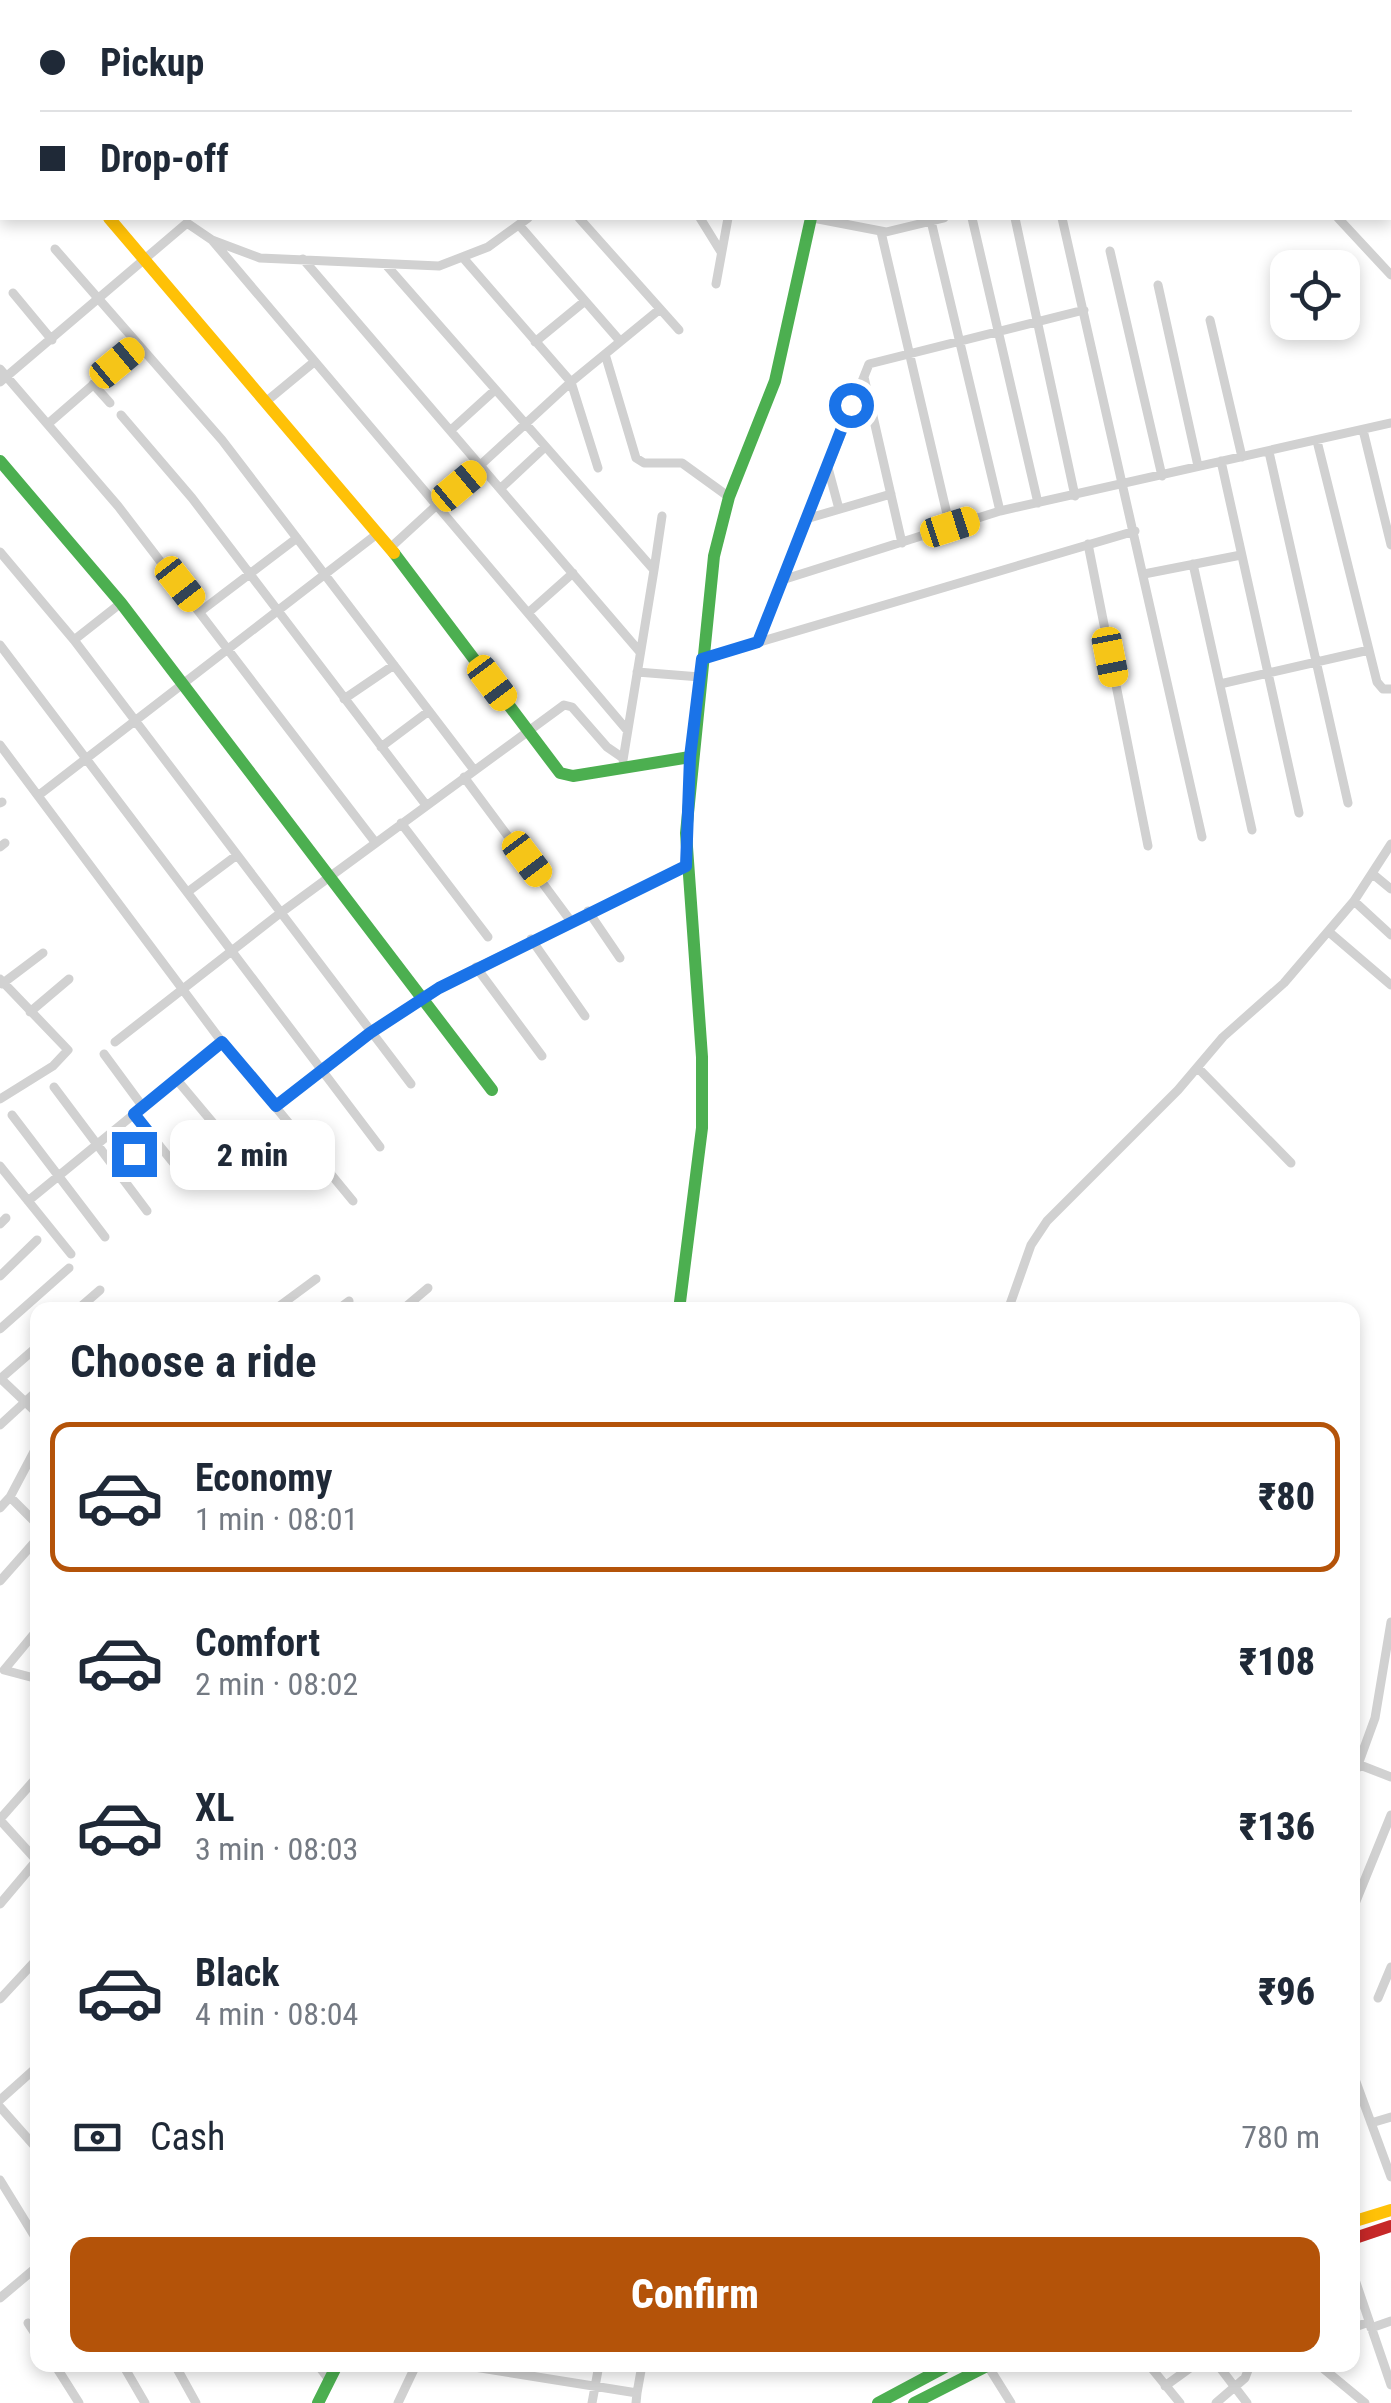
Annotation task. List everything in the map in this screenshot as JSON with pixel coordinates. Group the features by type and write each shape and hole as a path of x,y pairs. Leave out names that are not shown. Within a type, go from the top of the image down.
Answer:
{"street":[{"path":"111,220 268,400 390,548 560,773 573,776 622,763 690,757"},
{"path":"375,842 201,611 49,423 2,376 52,340 144,260 182,220 212,240 260,258 439,266 465,260 526,220"},
{"path":"581,220 680,330"},
{"path":"701,220 721,252"},
{"path":"716,284 728,220"},
{"path":"680,1302 702,1128 702,1057 686,866 690,757 714,556 729,497 775,382 812,220"},
{"path":"822,220 882,232 931,220 1000,511"},
{"path":"972,220 1038,503"},
{"path":"1015,220 1075,496"},
{"path":"1062,220 1202,837"},
{"path":"1340,220 1391,275"},
{"path":"519,226 620,341"},
{"path":"882,232 950,527"},
{"path":"212,240 628,730"},
{"path":"55,249 222,440 474,770"},
{"path":"1110,251 1162,476"},
{"path":"303,259 640,652"},
{"path":"465,260 571,382 598,468"},
{"path":"387,266 654,570"},
{"path":"1158,285 1198,466"},
{"path":"13,293 52,340"},
{"path":"536,342 585,301"},
{"path":"390,548 571,382 660,309"},
{"path":"758,642 863,375 873,362 1084,310"},
{"path":"1210,320 1242,457"},
{"path":"49,423 139,345"},
{"path":"605,354 640,461 682,463 729,497"},
{"path":"268,400 314,362"},
{"path":"863,375 902,543"},
{"path":"93,384 110,403"},
{"path":"451,430 495,390"},
{"path":"121,415 426,805"},
{"path":"782,580 1000,511 1391,423"},
{"path":"1363,430 1391,545"},
{"path":"1317,441 1377,682 1383,689 1391,689"},
{"path":"501,488 546,447"},
{"path":"1268,452 1348,803"},
{"path":"1221,461 1299,813"},
{"path":"0,462 121,604 492,1090"},
{"path":"827,465 839,509"},
{"path":"806,519 891,494"},
{"path":"622,763 662,516"},
{"path":"702,659 1134,531"},
{"path":"39,795 377,534"},
{"path":"201,611 298,538"},
{"path":"1088,544 1148,846"},
{"path":"0,552 74,640 410,1084"},
{"path":"1144,574 1242,554"},
{"path":"1193,564 1252,830"},
{"path":"528,613 573,573"},
{"path":"74,640 121,604"},
{"path":"0,645 380,1147"},
{"path":"1220,684 1370,650"},
{"path":"344,699 394,664"},
{"path":"637,672 700,678"},
{"path":"115,1042 375,842 527,729 568,705 622,763"},
{"path":"381,747 429,712"},
{"path":"0,745 222,1042 336,1186 353,1201"},
{"path":"464,777 570,920"},
{"path":"401,823 488,937"},
{"path":"1011,1302 1031,1245 1047,1222 1329,932 1374,875 1390,846"},
{"path":"189,890 237,855"},
{"path":"276,1106 420,999 531,939 686,866"},
{"path":"1374,875 1391,889"},
{"path":"1354,901 1391,935"},
{"path":"588,911 620,958"},
{"path":"1329,932 1391,985"},
{"path":"531,939 585,1016"},
{"path":"0,1100 52,1066 68,1050 1,983 42,953"},
{"path":"476,967 542,1056"},
{"path":"30,1012 68,979"},
{"path":"28,1200 222,1042"},
{"path":"104,1054 143,1107"},
{"path":"1198,1068 1291,1163"},
{"path":"177,1080 234,1148"},
{"path":"54,1087 147,1210"},
{"path":"134,1114 188,1181"},
{"path":"12,1115 105,1238"},
{"path":"115,1170 153,1138"},
{"path":"0,1166 71,1254"},
{"path":"0,1276 37,1240"},
{"path":"30,1302 68,1268"},
{"path":"285,1302 316,1279"},
{"path":"411,1302 428,1288"},
{"path":"87,1302 100,1290"},
{"path":"0,1329 30,1302"},
{"path":"30,1353 0,1378 30,1407"},
{"path":"0,1425 30,1396"},
{"path":"0,1508 30,1459"},
{"path":"10,1497 30,1517"},
{"path":"0,1580 30,1547"},
{"path":"1391,1622 1375,1718 1360,1765 1391,1777"},
{"path":"30,1638 1,1670 30,1680"},
{"path":"30,1785 0,1819 30,1853"},
{"path":"1360,1891 1391,1815"},
{"path":"0,1904 30,1869"},
{"path":"0,2000 30,1967"},
{"path":"1378,1998 1391,1967"},
{"path":"30,2074 0,2104 30,2140"},
{"path":"1360,2093 1391,2177"},
{"path":"1371,2124 1391,2117"},
{"path":"0,2180 30,2229"},
{"path":"1360,2220 1391,2210"},
{"path":"1360,2237 1391,2226"},
{"path":"0,2298 30,2273"},
{"path":"1360,2295 1390,2380"},
{"path":"1360,2327 1391,2321"},
{"path":"59,2372 79,2403"},
{"path":"127,2372 145,2403"},
{"path":"179,2372 196,2403"},
{"path":"323,2372 330,2381"},
{"path":"318,2403 334,2372"},
{"path":"398,2403 413,2372"},
{"path":"506,2372 636,2398 641,2372"},
{"path":"538,2379 540,2372"},
{"path":"592,2403 598,2372"},
{"path":"878,2403 935,2372"},
{"path":"914,2403 992,2372 1011,2403"},
{"path":"1154,2372 1180,2403"},
{"path":"1165,2386 1184,2372"},
{"path":"1223,2372 1247,2403"},
{"path":"1216,2403 1245,2372"},
{"path":"1327,2372 1365,2403"}],"traffic: fast":[{"path":"680,1302 702,1128 702,1057 686,833 714,556 729,497 775,381 811,220"},
{"path":"0,461 121,603 492,1090"},
{"path":"394,553 560,773 573,776 690,757"},
{"path":"318,2403 334,2372"},
{"path":"878,2403 936,2372"},
{"path":"914,2403 975,2372"}],"traffic: slow":[{"path":"111,220 394,553"},
{"path":"1360,2220 1391,2210"}],"traffic: jam":[{"path":"1360,2236 1391,2226"}],"route":[{"path":"134,1154 153,1138 134,1114 222,1042 276,1106 420,999 531,939 686,866 690,757 702,659 758,642 851,405"}]}
